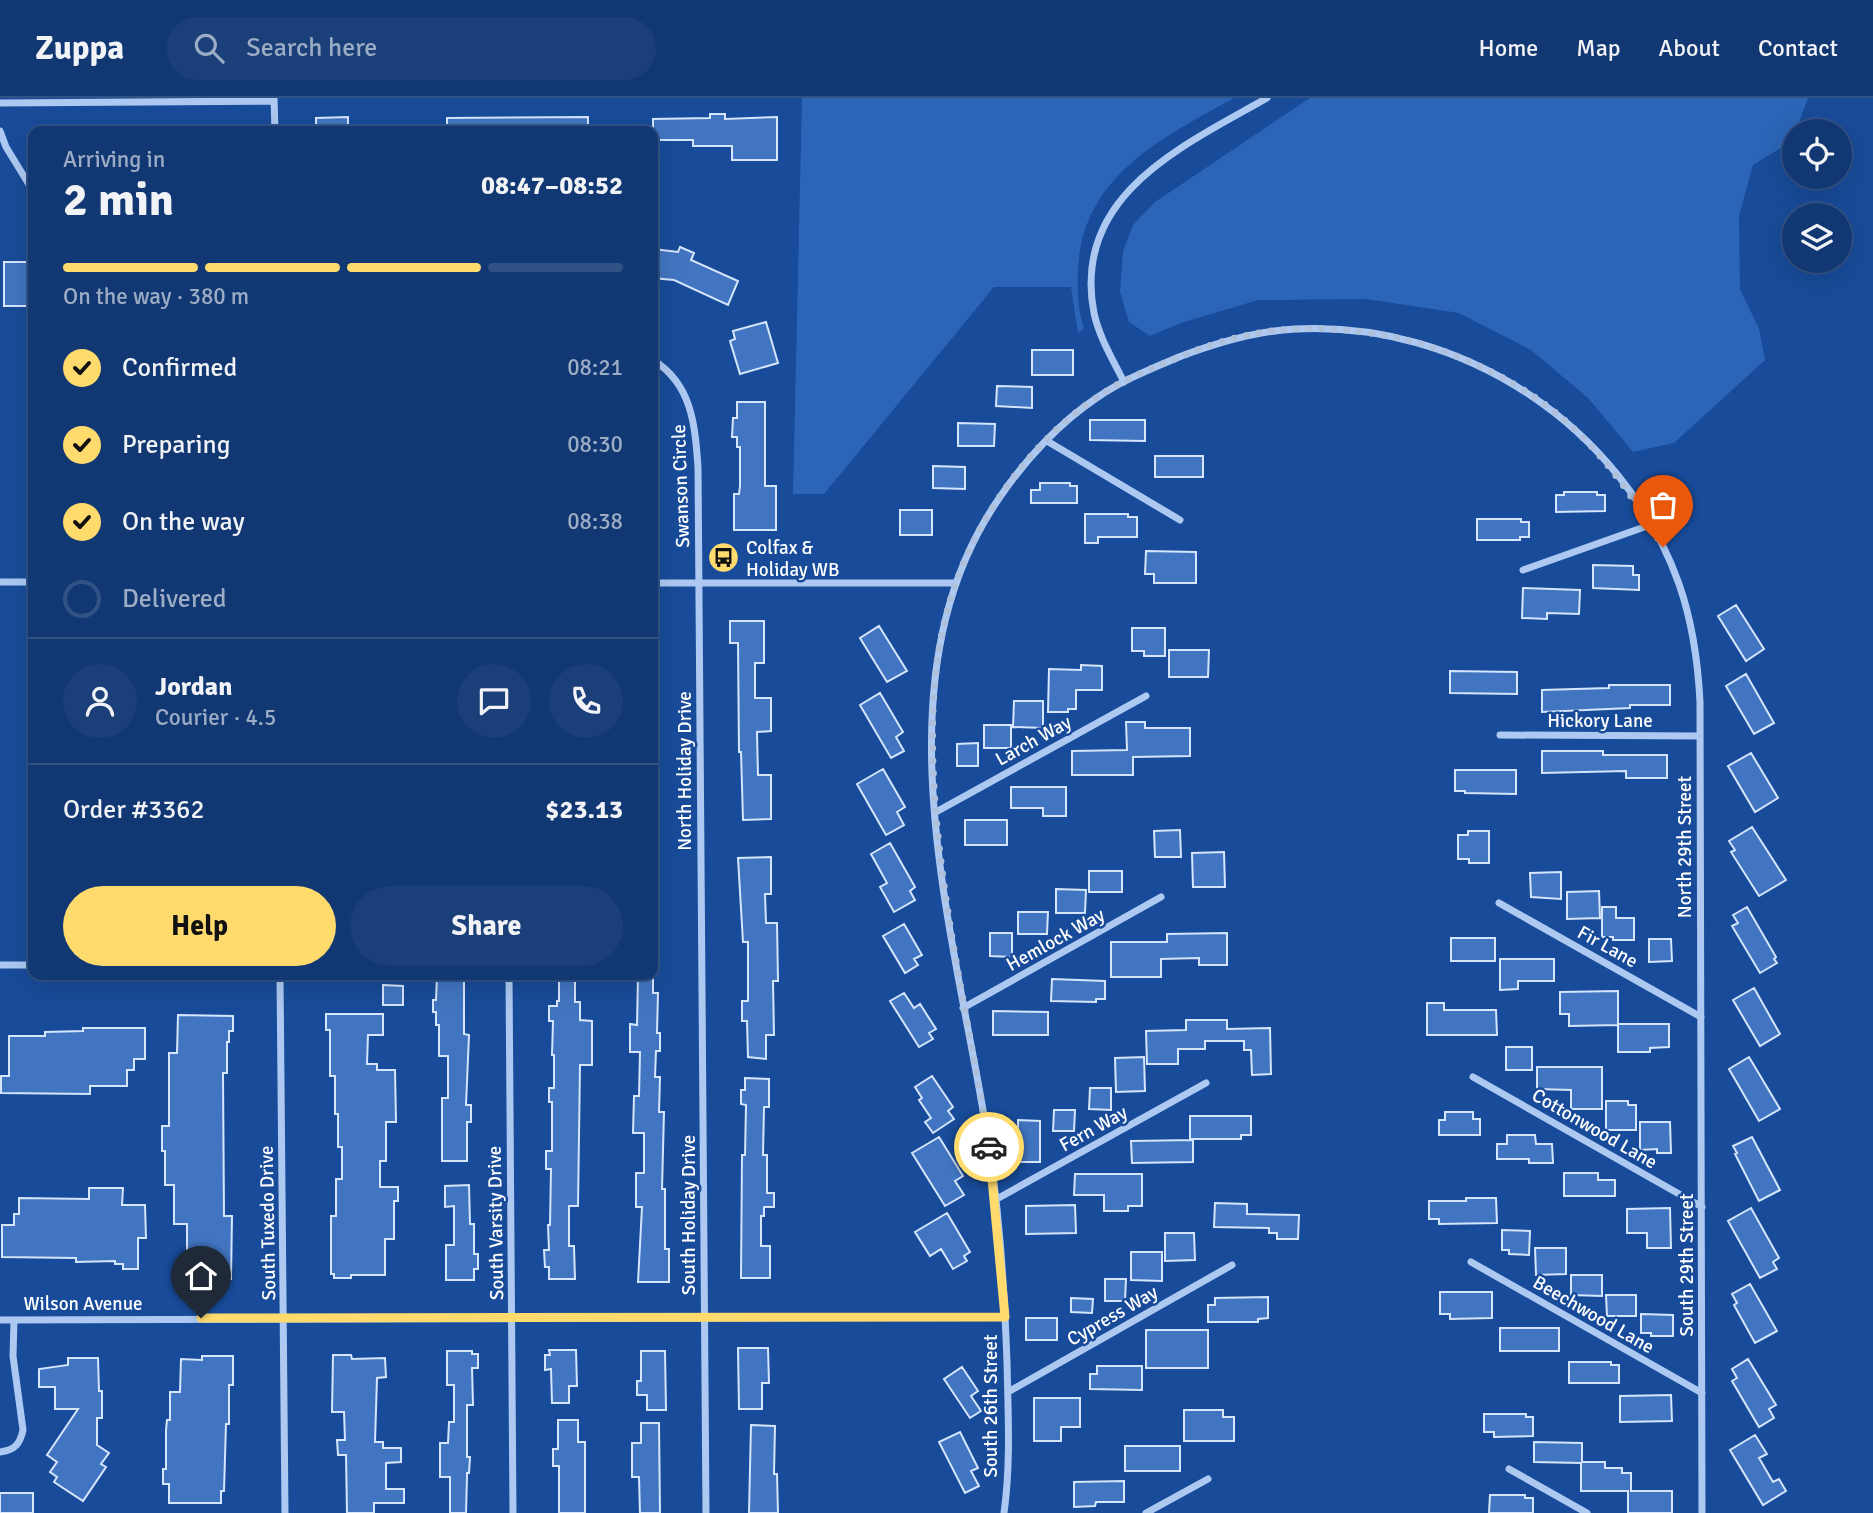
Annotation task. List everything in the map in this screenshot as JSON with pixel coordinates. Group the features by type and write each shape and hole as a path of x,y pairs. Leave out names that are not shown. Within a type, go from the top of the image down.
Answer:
{"street":[{"path":"1124,382 1102,337 1094,314 1092,294 1093,262 1108,216 1139,178 1158,162 1267,98"},
{"path":"0,103 274,99 275,126"},
{"path":"0,131 5,147 28,183"},
{"name":"North 29th Street","path":"1124,382 1211,344 1252,335 1296,329 1360,331 1404,339 1449,352 1488,369 1526,391 1569,424 1605,459 1627,487 1650,525 1679,584 1699,677 1701,1017"},
{"name":"Swanson Circle","path":"658,364 678,382 691,408 696,430 698,584"},
{"name":"South 26th Street","path":"1004,1513 1009,1454 1008,1392 995,1200 985,1117 963,1008 942,875 936,812 933,684 942,633 956,583 976,535 1000,496 1065,423 1096,398 1124,382"},
{"path":"1047,441 1180,520"},
{"path":"1523,570 1650,525"},
{"path":"0,582 28,582"},
{"path":"658,583 956,583"},
{"name":"North Holiday Drive","path":"698,584 701,958"},
{"name":"Larch Way","path":"936,812 1146,696"},
{"name":"Hickory Lane","path":"1500,735 1700,736"},
{"name":"Hemlock Way","path":"963,1008 1161,897"},
{"name":"Fir Lane","path":"1499,903 1701,1017"},
{"name":"South Holiday Drive","path":"701,958 706,1513"},
{"path":"0,965 28,965"},
{"name":"South Tuxedo Drive","path":"280,980 285,1513"},
{"name":"South Varsity Drive","path":"509,980 513,1513"},
{"name":"South 29th Street","path":"1701,1017 1702,1513"},
{"name":"Cottonwood Lane","path":"1473,1077 1702,1207"},
{"name":"Fern Way","path":"995,1200 1206,1083"},
{"name":"Beechwood Lane","path":"1471,1262 1702,1393"},
{"name":"Cypress Way","path":"1008,1392 1232,1265"},
{"name":"Wilson Avenue","path":"0,1320 1005,1317"},
{"path":"0,1452 15,1448 21,1440 23,1430 13,1356 14,1320"},
{"path":"1509,1469 1587,1513"},
{"path":"1146,1513 1208,1479"}],"shaded area":[{"path":"802,98 1234,98 1154,145 1130,164 1110,185 1094,209 1083,237 1078,270 1078,300 1084,329 1078,333 1071,287 994,287 824,494 793,494"},
{"path":"1310,98 1808,98 1800,119 1782,119 1782,147 1753,165 1739,216 1740,289 1759,329 1765,360 1674,443 1633,452 1588,398 1531,350 1459,313 1366,299 1258,300 1181,323 1150,336 1129,322 1120,292 1123,251 1133,225 1155,202"}],"building":[{"path":"710,114 725,114 725,119 777,117 777,160 732,160 732,146 693,146 693,140 658,140 658,126 653,126 653,119 710,118"},
{"path":"348,117 348,126 316,126 316,118"},
{"path":"588,117 588,126 447,126 447,118"},
{"path":"680,247 694,253 691,260 738,281 728,305 674,280 658,278 658,250 678,252"},
{"path":"4,262 28,262 28,306 4,306"},
{"path":"766,322 778,363 740,374 730,341 735,339 733,331"},
{"path":"1032,350 1073,350 1073,375 1032,375"},
{"path":"997,386 1032,387 1032,408 996,406"},
{"path":"737,402 765,402 765,486 776,486 776,530 734,530 734,494 739,494 740,486 740,447 737,447 737,437 732,437 733,418 737,418"},
{"path":"1090,420 1145,420 1145,441 1090,440"},
{"path":"958,423 995,424 994,446 958,446"},
{"path":"1155,456 1203,456 1203,477 1155,477"},
{"path":"933,466 965,467 965,489 933,488"},
{"path":"1040,483 1070,483 1070,486 1077,486 1077,503 1031,503 1031,490 1040,490"},
{"path":"1564,492 1597,492 1597,495 1605,495 1605,511 1556,512 1556,495 1564,495"},
{"path":"900,510 932,510 932,535 900,535"},
{"path":"1085,514 1128,514 1128,517 1137,517 1137,537 1098,537 1098,543 1085,543"},
{"path":"1477,519 1521,519 1521,522 1529,522 1529,537 1520,537 1520,540 1477,540"},
{"path":"1146,551 1196,552 1196,583 1154,583 1154,574 1145,574"},
{"path":"1593,565 1633,566 1633,575 1639,575 1639,590 1593,588"},
{"path":"1523,588 1580,590 1579,614 1547,613 1547,619 1522,618"},
{"path":"1736,605 1764,649 1746,661 1718,616"},
{"path":"730,621 764,621 764,663 755,663 755,698 771,698 771,731 757,732 758,775 771,775 771,819 743,820 738,643 730,643"},
{"path":"879,626 907,671 887,682 860,638"},
{"path":"1132,628 1165,628 1165,656 1144,656 1144,651 1132,651"},
{"path":"1169,650 1209,650 1208,677 1169,677"},
{"path":"1081,665 1102,666 1102,690 1076,690 1076,709 1068,709 1068,712 1048,712 1049,669 1081,670"},
{"path":"1450,671 1517,672 1517,694 1450,693"},
{"path":"1746,674 1774,723 1754,734 1726,686"},
{"path":"1609,685 1670,685 1670,705 1630,705 1630,708 1542,712 1542,690 1609,688"},
{"path":"880,693 903,732 896,737 904,751 891,758 860,705"},
{"path":"1014,701 1043,701 1043,728 1013,727"},
{"path":"1126,722 1145,722 1145,728 1190,728 1190,756 1133,757 1133,775 1072,775 1072,751 1127,750"},
{"path":"984,725 1011,725 1011,748 984,748"},
{"path":"978,743 978,766 957,766 957,744"},
{"path":"1542,751 1667,755 1667,778 1626,778 1626,771 1542,773"},
{"path":"1751,753 1778,798 1755,812 1728,766"},
{"path":"883,769 905,807 897,812 904,825 886,835 857,784"},
{"path":"1455,770 1516,770 1516,794 1455,791"},
{"path":"1011,787 1066,787 1066,816 1043,816 1043,808 1011,808"},
{"path":"965,820 1007,820 1007,845 965,845"},
{"path":"1752,827 1786,880 1759,896 1731,852 1735,850 1729,841"},
{"path":"1180,830 1181,857 1155,857 1154,831"},
{"path":"1468,831 1489,831 1489,863 1469,863 1469,859 1458,859 1458,835 1468,835"},
{"path":"890,843 915,887 910,891 915,900 894,912 880,887 887,883 871,854"},
{"path":"1224,852 1225,887 1193,887 1192,853"},
{"path":"771,857 771,894 765,894 766,923 777,923 778,981 773,981 774,1035 766,1035 766,1059 748,1057 747,1021 742,1021 742,1001 748,1001 748,942 743,942 738,858"},
{"path":"1089,871 1122,871 1122,892 1089,892"},
{"path":"1561,872 1561,899 1531,897 1530,873"},
{"path":"1056,889 1086,890 1085,913 1056,913"},
{"path":"1599,891 1600,918 1567,919 1567,892"},
{"path":"1602,907 1616,907 1616,918 1634,918 1634,940 1602,937"},
{"path":"1747,907 1776,957 1774,959 1777,963 1760,973 1732,926 1738,923 1733,915"},
{"path":"1018,912 1048,912 1047,934 1018,934"},
{"path":"904,924 922,955 914,959 918,965 905,973 883,936"},
{"path":"990,933 1012,933 1012,957 990,956"},
{"path":"1227,933 1227,965 1199,965 1199,958 1161,959 1161,977 1111,977 1111,942 1167,942 1167,934"},
{"path":"1451,938 1495,938 1495,961 1451,961"},
{"path":"1649,939 1671,939 1672,961 1649,962"},
{"path":"1500,959 1554,959 1554,981 1518,981 1518,989 1500,990"},
{"path":"1052,979 1105,981 1105,999 1096,999 1096,1002 1051,1001"},
{"path":"437,980 464,980 464,1034 469,1035 466,1105 471,1105 471,1122 467,1122 467,1161 442,1161 442,1098 448,1098 448,1056 439,1056 439,1025 436,1025 436,1012 433,1012 433,1000 436,1000"},
{"path":"559,980 575,980 575,1002 580,1002 580,1020 592,1021 592,1065 580,1065 578,1206 569,1206 569,1246 574,1246 575,1279 549,1279 544,1250 549,1250 550,1225 551,1169 546,1169 546,1151 552,1151 552,1102 549,1102 549,1088 554,1088 553,1021 549,1021 549,1006 557,1006"},
{"path":"638,980 653,980 653,993 658,993 657,1033 660,1033 660,1051 656,1051 655,1077 660,1077 659,1112 664,1112 662,1189 665,1189 665,1249 669,1249 669,1282 638,1282 642,1207 636,1207 636,1173 644,1173 644,1133 633,1133 634,1096 639,1096 640,1052 630,1052 630,1024 637,1025"},
{"path":"383,985 403,986 403,1005 383,1005"},
{"path":"1754,988 1780,1034 1760,1046 1733,1000"},
{"path":"1618,991 1618,1024 1669,1024 1669,1047 1650,1048 1650,1052 1618,1052 1618,1025 1569,1026 1569,1014 1560,1014 1560,992"},
{"path":"904,993 914,1008 920,1004 936,1029 929,1033 933,1039 919,1047 890,1001"},
{"path":"1427,1003 1444,1003 1444,1010 1496,1010 1497,1035 1427,1035"},
{"path":"993,1011 1048,1012 1048,1035 993,1035"},
{"path":"326,1014 383,1014 383,1035 368,1035 367,1064 377,1064 377,1070 395,1070 396,1122 386,1122 386,1161 380,1161 380,1187 398,1187 398,1201 394,1201 394,1239 385,1239 385,1275 334,1278 334,1274 331,1274 331,1216 336,1216 336,1179 342,1179 342,1147 338,1147 335,1076 330,1076 330,1030 326,1030"},
{"path":"178,1015 233,1016 233,1031 229,1031 227,1042 227,1073 223,1073 224,1216 232,1216 231,1279 181,1276 181,1256 187,1256 187,1224 174,1224 174,1185 165,1185 165,1151 162,1151 162,1126 169,1126 169,1053 177,1053"},
{"path":"1186,1020 1227,1020 1227,1029 1270,1028 1271,1074 1252,1075 1251,1050 1244,1050 1244,1041 1205,1041 1205,1049 1178,1049 1178,1064 1147,1064 1146,1031 1186,1030"},
{"path":"83,1028 145,1028 145,1059 134,1059 134,1070 127,1070 127,1086 90,1086 90,1094 1,1093 1,1076 9,1076 9,1036 45,1036 45,1032 83,1031"},
{"path":"1506,1047 1532,1047 1532,1070 1506,1070"},
{"path":"1144,1057 1145,1091 1116,1092 1115,1058"},
{"path":"1749,1057 1780,1109 1759,1121 1729,1069"},
{"path":"1537,1067 1602,1067 1602,1109 1571,1109 1571,1090 1537,1089"},
{"path":"932,1076 953,1107 948,1111 954,1119 933,1133 925,1122 931,1118 919,1100 922,1098 915,1087"},
{"path":"745,1078 769,1079 769,1107 764,1107 763,1155 767,1155 767,1193 774,1193 774,1207 764,1207 764,1216 761,1216 761,1246 770,1246 770,1278 741,1278 742,1155 745,1155 746,1105 741,1104 741,1090 745,1090"},
{"path":"1090,1088 1111,1088 1111,1110 1089,1109"},
{"path":"1606,1101 1628,1101 1628,1105 1636,1105 1636,1130 1606,1130"},
{"path":"1054,1110 1075,1110 1074,1131 1053,1131"},
{"path":"1445,1112 1473,1112 1473,1119 1480,1119 1480,1135 1439,1135 1439,1120 1445,1120"},
{"path":"1190,1116 1251,1116 1251,1135 1241,1135 1241,1139 1190,1139"},
{"path":"1018,1120 1040,1121 1040,1162 1018,1162"},
{"path":"1640,1122 1670,1122 1671,1153 1657,1153 1657,1149 1640,1150"},
{"path":"1507,1135 1535,1135 1536,1144 1552,1144 1553,1163 1529,1163 1529,1159 1497,1159 1497,1144 1507,1144"},
{"path":"939,1137 963,1176 955,1181 964,1195 945,1206 912,1153"},
{"path":"1752,1137 1780,1190 1759,1201 1733,1146"},
{"path":"1193,1140 1193,1162 1132,1163 1131,1141"},
{"path":"1564,1173 1598,1173 1598,1180 1615,1180 1615,1196 1564,1196"},
{"path":"1075,1174 1142,1174 1142,1206 1128,1206 1128,1211 1104,1211 1104,1195 1074,1195"},
{"path":"469,1185 470,1224 474,1224 474,1254 478,1254 478,1269 474,1269 474,1280 446,1280 446,1245 454,1245 454,1206 445,1207 445,1186"},
{"path":"89,1188 123,1188 122,1205 145,1205 146,1238 138,1238 138,1269 123,1269 123,1264 115,1264 115,1261 76,1262 76,1258 2,1257 2,1225 14,1225 14,1214 19,1214 19,1198 89,1199"},
{"path":"1466,1198 1496,1198 1497,1223 1439,1224 1439,1219 1429,1219 1429,1201 1466,1201"},
{"path":"1215,1203 1247,1204 1247,1214 1299,1215 1298,1239 1277,1239 1277,1233 1269,1233 1269,1228 1214,1227"},
{"path":"1075,1205 1076,1233 1026,1234 1026,1206"},
{"path":"1670,1208 1671,1248 1647,1248 1647,1233 1627,1233 1627,1209"},
{"path":"1751,1208 1779,1258 1773,1262 1777,1269 1760,1278 1728,1221"},
{"path":"947,1213 970,1252 964,1256 967,1261 953,1269 941,1249 930,1256 915,1232"},
{"path":"1502,1230 1530,1231 1529,1255 1509,1254 1509,1250 1502,1250"},
{"path":"1165,1233 1194,1233 1195,1260 1165,1261"},
{"path":"1535,1248 1566,1248 1566,1274 1536,1275"},
{"path":"1131,1252 1162,1252 1162,1281 1131,1280"},
{"path":"1571,1275 1602,1275 1602,1296 1571,1295"},
{"path":"1105,1279 1126,1279 1125,1301 1105,1301"},
{"path":"1750,1284 1777,1331 1755,1343 1734,1305 1737,1303 1732,1294"},
{"path":"1440,1292 1492,1292 1492,1318 1450,1319 1450,1314 1440,1314"},
{"path":"1606,1295 1636,1295 1636,1316 1607,1316"},
{"path":"1268,1297 1268,1318 1258,1319 1258,1322 1208,1322 1208,1305 1215,1305 1215,1298"},
{"path":"1071,1298 1093,1299 1092,1313 1071,1312"},
{"path":"1641,1314 1673,1315 1673,1336 1641,1333"},
{"path":"1026,1318 1057,1318 1057,1340 1026,1340"},
{"path":"1500,1328 1559,1328 1559,1351 1500,1351"},
{"path":"1146,1330 1208,1330 1208,1368 1146,1368"},
{"path":"738,1348 768,1348 769,1383 762,1383 762,1409 739,1409"},
{"path":"549,1350 576,1350 577,1386 569,1386 569,1403 552,1403 551,1369 545,1370 545,1355 550,1355"},
{"path":"447,1351 472,1351 472,1354 478,1354 478,1368 472,1368 473,1405 467,1405 467,1457 470,1457 466,1513 450,1513 450,1477 440,1477 440,1443 448,1443 449,1422 454,1422 454,1385 447,1385"},
{"path":"641,1351 665,1351 666,1410 647,1410 647,1395 637,1395 637,1381 641,1381"},
{"path":"333,1355 351,1355 352,1359 385,1358 386,1377 377,1378 375,1442 383,1442 383,1448 401,1448 401,1462 386,1463 386,1489 404,1489 404,1503 374,1503 374,1513 347,1513 346,1455 338,1455 337,1440 345,1440 344,1412 332,1412"},
{"path":"202,1356 233,1356 233,1385 229,1385 229,1424 226,1424 224,1491 221,1491 221,1503 169,1503 169,1484 163,1484 163,1469 166,1469 170,1392 180,1392 181,1359 202,1360"},
{"path":"68,1358 98,1358 102,1418 97,1418 97,1445 109,1453 101,1464 106,1467 83,1501 54,1482 57,1477 50,1472 57,1462 47,1455 78,1409 55,1409 55,1387 39,1387 39,1369 68,1365"},
{"path":"1748,1359 1776,1405 1769,1409 1774,1418 1759,1427 1732,1381 1737,1378 1732,1369"},
{"path":"1569,1362 1611,1362 1611,1365 1619,1365 1619,1383 1569,1383"},
{"path":"1097,1366 1142,1366 1142,1390 1090,1389 1090,1374 1097,1374"},
{"path":"962,1367 978,1391 971,1396 981,1411 970,1418 944,1379"},
{"path":"1671,1395 1672,1421 1620,1422 1620,1396"},
{"path":"1034,1398 1080,1398 1080,1427 1061,1427 1061,1441 1034,1441"},
{"path":"1184,1410 1223,1410 1223,1417 1234,1417 1234,1441 1184,1441"},
{"path":"1484,1414 1526,1414 1526,1417 1533,1417 1533,1436 1494,1437 1494,1432 1484,1432"},
{"path":"558,1420 578,1420 578,1442 585,1442 585,1513 559,1513 559,1466 553,1466 553,1449 558,1449"},
{"path":"641,1423 659,1423 660,1513 640,1513 639,1477 632,1477 632,1443 641,1443"},
{"path":"751,1425 775,1426 774,1474 777,1474 778,1513 749,1513"},
{"path":"960,1432 978,1468 971,1471 979,1486 965,1493 939,1442"},
{"path":"1755,1435 1767,1454 1759,1458 1773,1482 1779,1479 1786,1491 1763,1505 1730,1450"},
{"path":"1534,1442 1582,1443 1582,1462 1605,1462 1605,1468 1622,1468 1622,1473 1631,1473 1631,1491 1672,1491 1672,1513 1628,1513 1628,1491 1581,1491 1581,1463 1534,1462"},
{"path":"1125,1446 1180,1446 1180,1471 1125,1471"},
{"path":"1124,1481 1124,1502 1096,1502 1095,1506 1074,1507 1074,1482"},
{"path":"0,1493 33,1493 33,1513 0,1513"},
{"path":"1490,1495 1525,1495 1525,1498 1533,1498 1533,1513 1489,1513"}],"way so far":[{"path":"989,1147 942,875 933,773 933,684 947,611 976,535 1000,496 1030,458 1065,423 1096,398 1136,374 1211,344 1296,329 1360,331 1404,339 1449,352 1488,369 1526,391 1569,424 1605,459 1627,487 1663,547"}],"place":[{"name":"Colfax & Holiday WB","path":"723,558"}],"route":[{"path":"201,1318 1005,1317 989,1147"}]}
